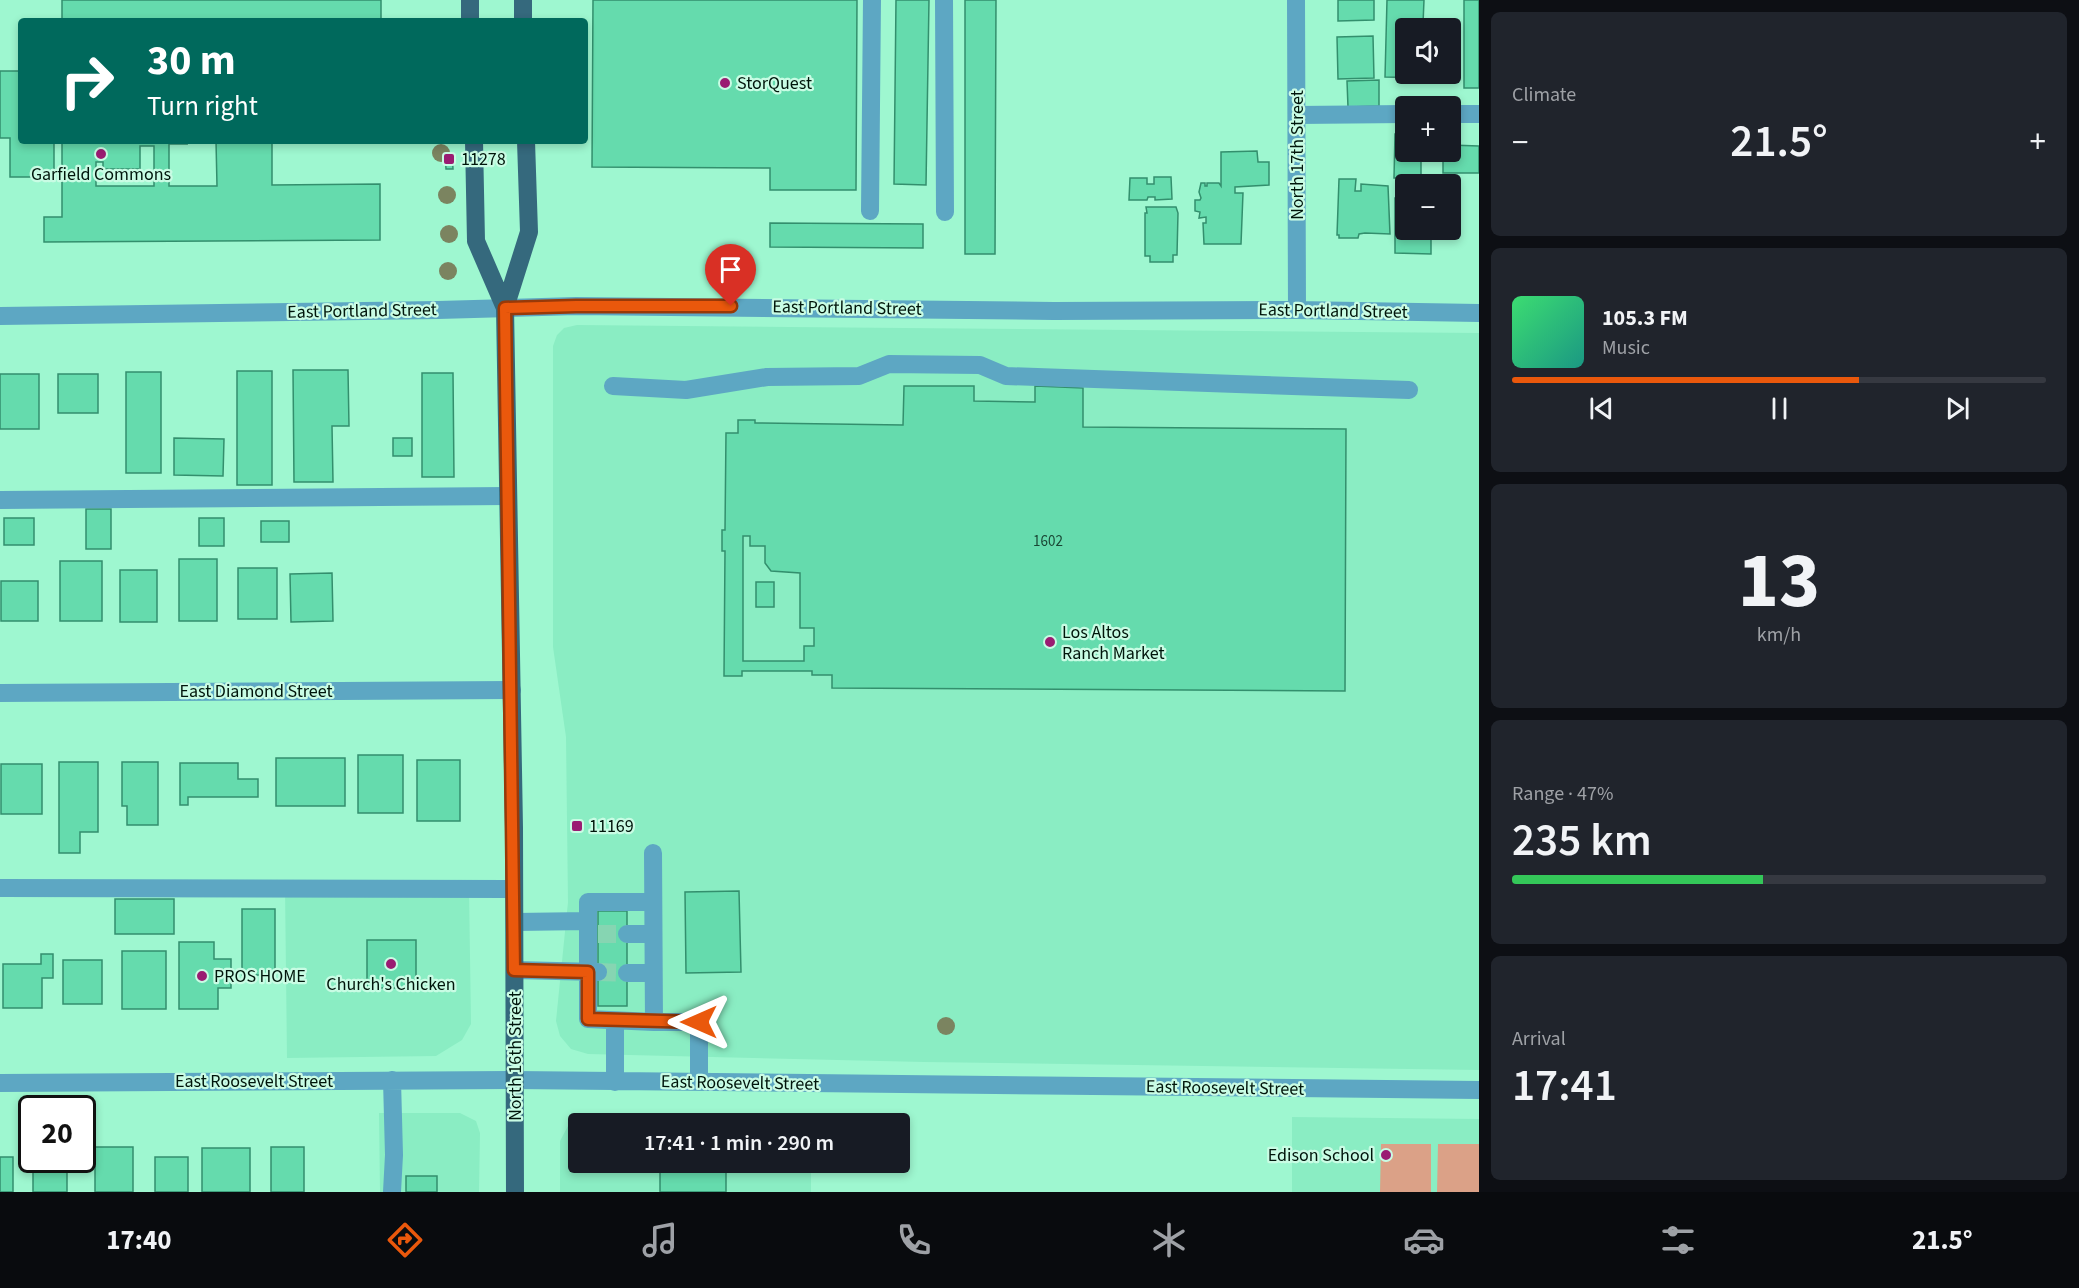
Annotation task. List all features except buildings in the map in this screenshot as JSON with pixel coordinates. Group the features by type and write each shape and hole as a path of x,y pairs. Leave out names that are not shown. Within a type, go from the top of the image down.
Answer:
{"main road":[{"path":"470,0 470,18"},
{"path":"523,0 524,18"},
{"name":"North 16th Street","path":"474,144 476,242 505,308"},
{"name":"North 16th Street","path":"515,1192 512,690 505,308 529,232 526,144"}],"street":[{"path":"870,211 872,0"},
{"path":"944,0 945,212"},
{"name":"North 17th Street","path":"1296,0 1297,310"},
{"path":"1297,115 1395,114"},
{"path":"1461,114 1479,114"},
{"name":"East Portland Street","path":"0,316 707,306 1032,311 1297,310 1479,313"},
{"path":"613,386 686,390 767,377 859,376 889,364 980,365 1006,376 1409,390"},
{"path":"0,500 507,496"},
{"name":"East Diamond Street","path":"0,693 512,690"},
{"path":"653,853 654,1022"},
{"path":"0,888 514,889"},
{"path":"653,902 588,902 593,972 588,1019 699,1022 699,1082"},
{"path":"514,922 591,930"},
{"path":"627,934 653,934"},
{"path":"514,970 593,972"},
{"path":"627,973 653,973"},
{"path":"615,1021 615,1082"},
{"path":"392,1080 394,1155 392,1192"},
{"name":"East Roosevelt Street","path":"0,1083 515,1080 1479,1090"}],"shaded area":[{"path":"577,325 1479,333 1479,1070 924,1062 588,1054 571,1049 560,1036 556,1021 568,902 566,737 553,647 553,346 557,335 564,328"},
{"path":"285,887 469,889 471,1024 462,1040 436,1056 287,1058"},
{"path":"379,1113 460,1113 476,1121 480,1133 479,1192 380,1192"},
{"name":"Edison School","path":"1292,1117 1479,1119 1479,1192 1292,1192"},
{"path":"568,1126 568,1173 811,1173 811,1192 560,1192 560,1141"},
{"path":"1381,1144 1431,1144 1431,1192 1380,1192"},
{"path":"1438,1144 1479,1144 1479,1192 1437,1192"}],"tunnel":[{"path":"598,934 627,934"},
{"path":"598,972 627,973"}],"place":[{"name":"StorQuest","path":"725,83"},
{"name":"Garfield Commons","path":"101,154"},
{"name":"11278","path":"449,159"},
{"name":"Los Altos Ranch Market","path":"1050,642"},
{"name":"11169","path":"577,826"},
{"name":"Church's Chicken","path":"391,964"},
{"name":"PROS HOME","path":"202,976"},
{"name":"Edison School","path":"1386,1155"}],"route":[{"path":"699,1022 588,1019 588,972 514,970 514,828 505,308 731,306"}]}
